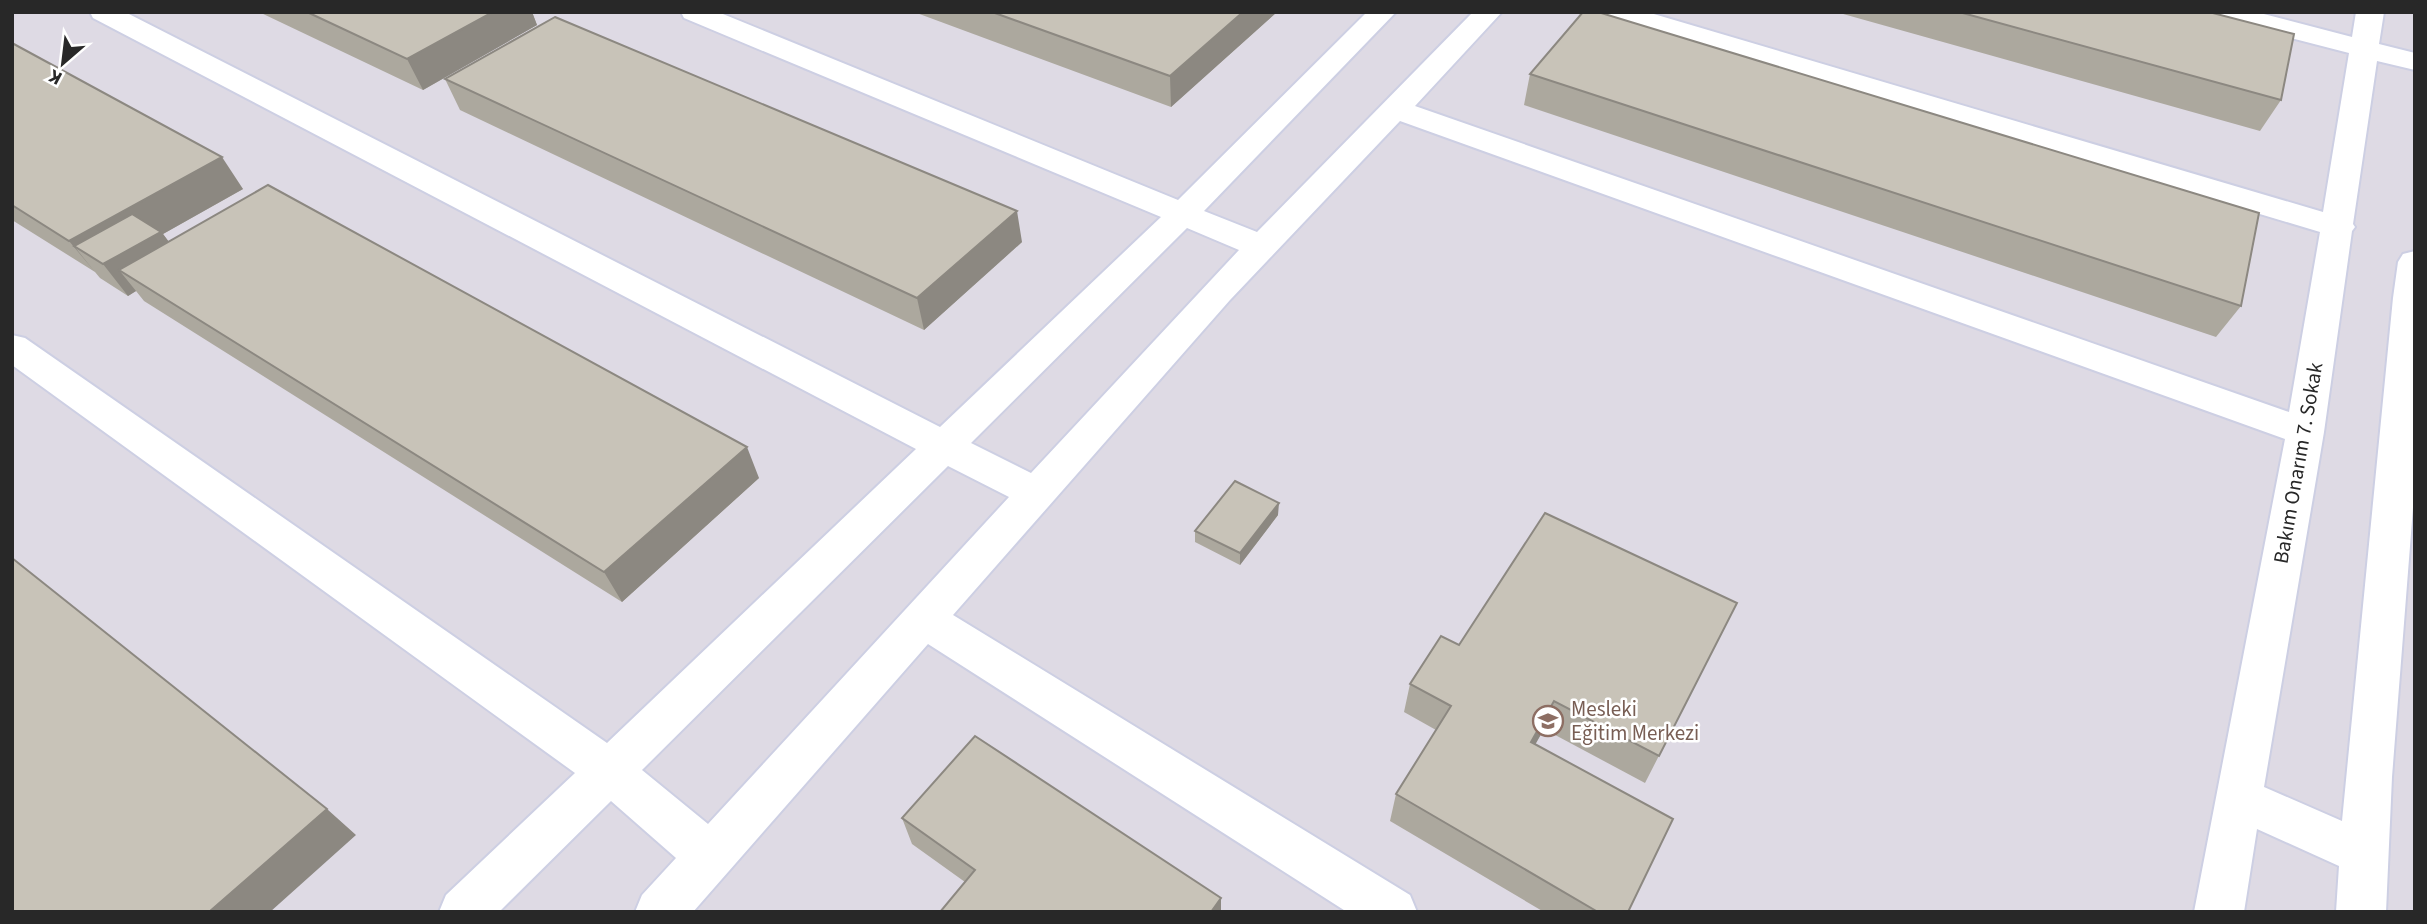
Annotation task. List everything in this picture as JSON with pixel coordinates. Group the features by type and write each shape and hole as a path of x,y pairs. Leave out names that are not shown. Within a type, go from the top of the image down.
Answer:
{"street":[{"path":"103,12 1037,494"},
{"path":"694,12 1262,247"},
{"path":"464,912 1182,215 1384,12"},
{"path":"660,912 1262,247 1489,12"},
{"path":"1617,12 2339,227"},
{"path":"2223,12 2415,62"},
{"name":"Bakım Onarım 7. Sokak","path":"2219,912 2305,432 2339,227 2370,12"},
{"path":"1395,109 2305,432"},
{"path":"2361,912 2363,853 2402,555 2415,262"},
{"path":"12,347 608,770 710,856"},
{"path":"924,619 1392,912"},
{"path":"2238,798 2363,853"}],"shaded area":[{"path":"12,12 2415,12 2415,912 12,912"}],"building":[{"path":"307,12 493,12 407,59"},
{"path":"992,12 1243,12 1170,76"},
{"path":"1583,12 1598,12 2259,213 2241,306 1530,74"},
{"path":"1959,12 2209,12 2294,34 2281,100"},
{"path":"555,17 1017,211 917,298 445,79"},
{"path":"12,43 222,157 69,241 12,205"},
{"path":"268,185 747,447 604,572 119,270"},
{"path":"132,214 161,232 103,264 74,246"},
{"path":"1235,481 1279,503 1240,553 1195,531"},
{"name":"Mesleki Eğitim Merkezi","path":"1545,513 1737,603 1659,756 1554,701 1531,742 1673,819 1628,912 1598,912 1396,794 1451,706 1410,684 1441,636 1459,645"},
{"path":"12,558 327,809 209,912 12,911"},
{"path":"975,736 1221,898 1211,912 940,912 975,870 902,818"}],"place":[{"name":"Mesleki Eğitim Merkezi","path":"1548,721"}]}
